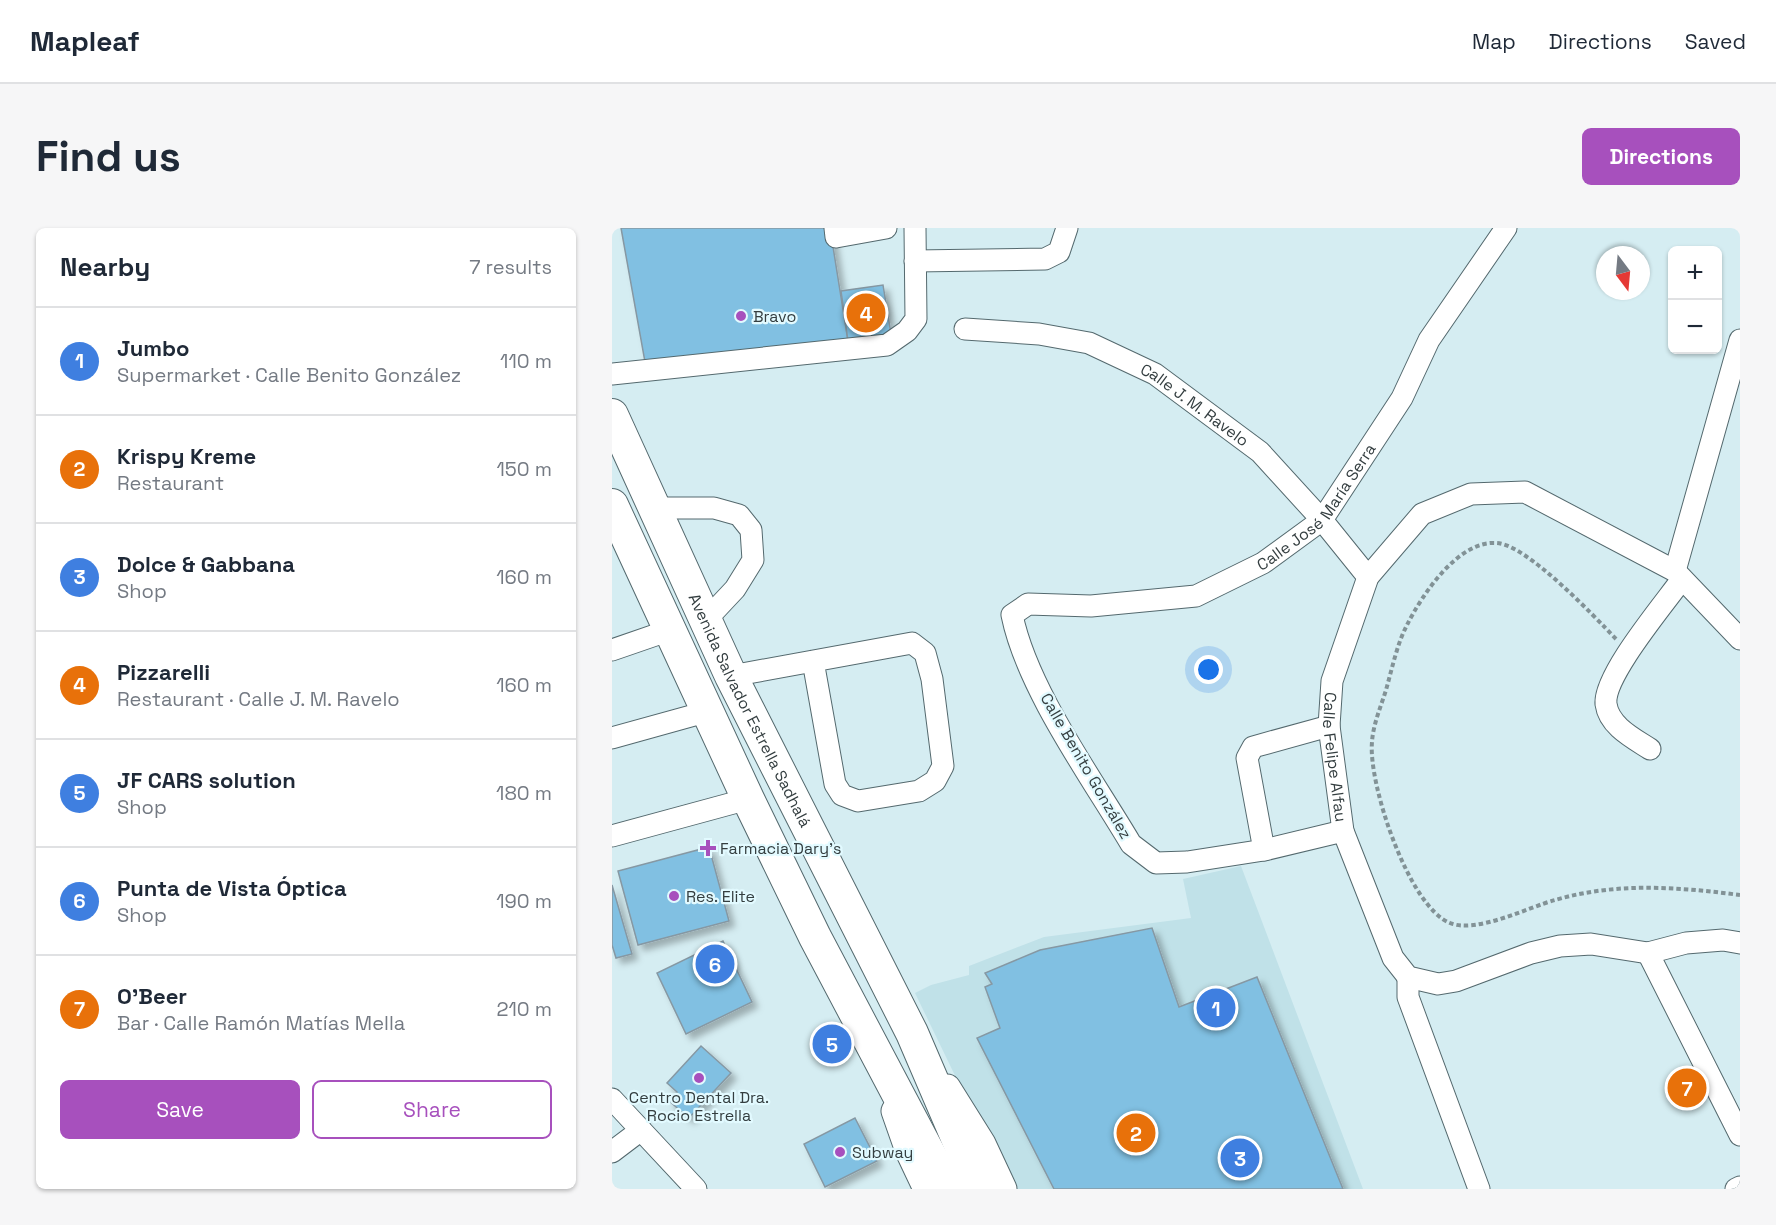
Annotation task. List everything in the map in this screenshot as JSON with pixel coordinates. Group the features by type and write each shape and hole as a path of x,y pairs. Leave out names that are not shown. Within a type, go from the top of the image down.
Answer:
{"highway":[{"name":"Avenida Salvador Estrella Sadhalá","path":"612,415 652,508 731,676 912,1033 979,1189"},
{"path":"612,505 748,799 815,937 948,1189"}],"main road":[{"name":"Avenida Salvador Estrella Sadhalá","path":"912,1033 982,1144 1003,1189"},
{"path":"875,1050 909,1151 927,1189"}],"street":[{"path":"835,228 837,237 886,228"},
{"path":"612,374 887,345 907,331 916,319 915,228"},
{"path":"915,261 1045,259 1059,252 1067,228"},
{"name":"Calle José María Serra","path":"1012,615 1028,604 1091,606 1196,596 1263,563 1322,520 1402,398 1429,340 1506,228"},
{"name":"Calle J. M. Ravelo","path":"965,329 1039,334 1089,343 1155,374 1260,452 1322,520 1368,578"},
{"path":"1650,749 1617,727 1606,705 1609,686 1679,575 1740,340"},
{"name":"Calle Felipe Alfau","path":"1479,1189 1408,997 1408,977 1393,958 1343,831 1329,726 1332,681 1368,578 1422,514 1471,494 1525,492 1679,575 1740,639"},
{"path":"652,508 714,508 739,515 751,530 753,560 735,589 705,621"},
{"name":"Calle Benito González","path":"1012,615 1015,630 1046,703 1131,844 1143,855 1156,863 1187,862 1264,850 1343,831"},
{"path":"612,650 670,630"},
{"path":"731,676 813,661 912,643 925,653 934,689 943,766 935,781 919,791 858,801 842,795 835,784 813,661"},
{"path":"612,738 709,711"},
{"path":"1264,850 1248,758 1253,747 1329,726"},
{"path":"613,834 748,799"},
{"path":"1408,977 1438,984 1456,981 1531,953 1560,946 1591,944 1648,953 1686,943 1723,940 1740,943"},
{"path":"1648,953 1740,1136"},
{"path":"612,1100 696,1189"},
{"path":"612,1152 641,1130"},
{"path":"1736,1189 1740,1187"}],"path":[{"path":"1628,653 1582,605 1524,553 1498,543 1478,547 1453,560 1433,584 1406,626 1372,742 1374,777 1403,866 1419,895 1438,916 1452,924 1470,926 1601,889 1644,886 1740,895"}],"shaded area":[{"path":"1241,866 1363,1189 1010,1189 915,993 931,985 969,975 969,966 1044,937 1191,918 1183,879"}],"building":[{"name":"Bravo","path":"621,228 830,228 848,341 645,362"},
{"path":"883,285 891,334 848,341 841,291"},
{"name":"Res. Elite","path":"709,847 729,921 638,945 618,871"},
{"path":"612,885 632,954 616,958 612,945"},
{"path":"1152,928 1179,1007 1257,977 1343,1189 1054,1189 977,1038 1000,1028 985,987 992,984 985,973 1040,950"},
{"path":"723,941 752,1002 686,1034 657,973"},
{"name":"Centro Dental Dra. Rocio Estrella","path":"701,1046 731,1073 689,1118 669,1101 677,1092 667,1083"},
{"name":"Subway","path":"855,1118 877,1161 825,1187 804,1144"}],"place":[{"name":"Pizzarelli","path":"866,313"},
{"name":"Bravo","path":"741,316"},
{"name":"Farmacia Dary's","path":"708,848"},
{"name":"Res. Elite","path":"674,896"},
{"name":"Punta de Vista Óptica","path":"715,964"},
{"name":"Jumbo","path":"1216,1008"},
{"name":"JF CARS solution","path":"832,1044"},
{"name":"Centro Dental Dra. Rocio Estrella","path":"699,1078"},
{"name":"O'Beer","path":"1687,1088"},
{"name":"Krispy Kreme","path":"1136,1133"},
{"name":"Subway","path":"840,1152"},
{"name":"Dolce & Gabbana","path":"1240,1158"}]}
